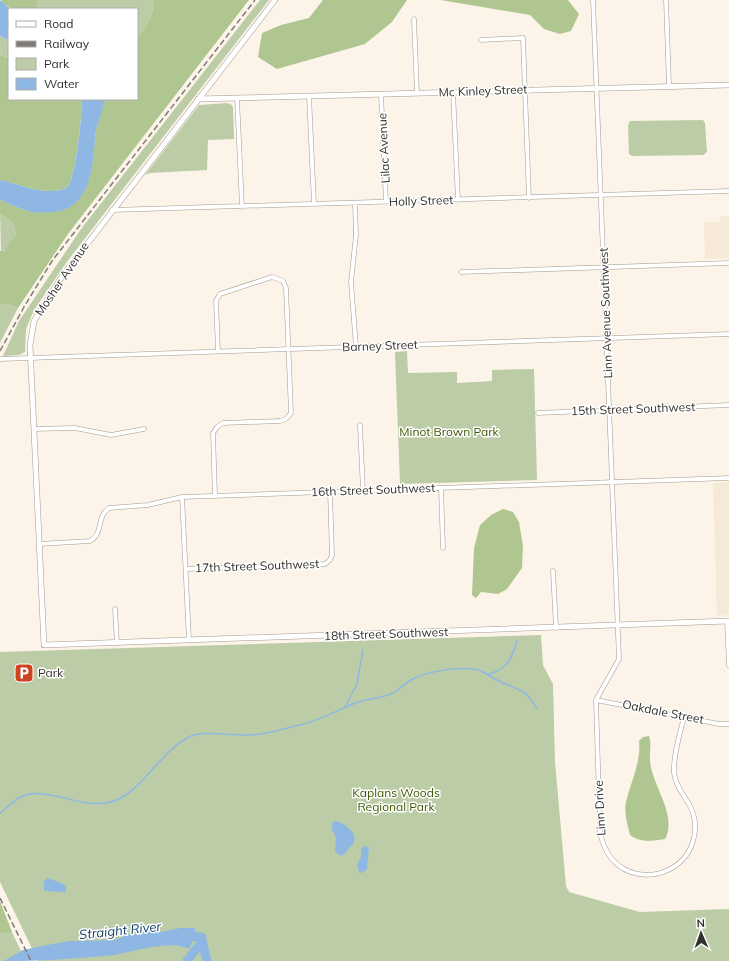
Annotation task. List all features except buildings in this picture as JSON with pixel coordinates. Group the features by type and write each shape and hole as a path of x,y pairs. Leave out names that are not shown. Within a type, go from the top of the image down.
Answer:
{"street":[{"name":"Mosher Avenue","path":"44,645 31,331 39,310 61,278 275,0"},
{"name":"Linn Avenue Southwest","path":"593,0 618,626"},
{"path":"666,0 669,85"},
{"path":"414,19 417,93"},
{"path":"481,40 523,38 529,198"},
{"name":"Mc Kinley Street","path":"198,100 669,85 729,85"},
{"path":"453,92 458,200"},
{"name":"Lilac Avenue","path":"381,94 386,202"},
{"path":"309,96 314,204"},
{"path":"237,98 242,207"},
{"name":"Holly Street","path":"112,210 729,191"},
{"path":"354,203 356,236 351,282 356,347"},
{"path":"461,272 729,263"},
{"path":"215,496 213,437 217,427 223,423 280,421 286,419 291,414 286,288 280,278 272,277 225,291 217,298 218,351"},
{"name":"Barney Street","path":"0,359 729,334"},
{"name":"15th Street Southwest","path":"538,413 729,405"},
{"path":"360,424 363,491"},
{"path":"34,429 76,428 111,435 144,429"},
{"name":"16th Street Southwest","path":"39,544 90,541 99,532 101,518 109,508 148,505 182,497 729,478"},
{"path":"441,488 443,548"},
{"name":"17th Street Southwest","path":"186,569 322,564 328,562 332,555 330,492"},
{"path":"182,497 189,640"},
{"path":"553,571 556,628"},
{"path":"115,609 117,643"},
{"path":"728,621 729,666"},
{"name":"18th Street Southwest","path":"44,645 728,621"},
{"path":"596,700 619,659 618,626"},
{"name":"Linn Drive","path":"596,700 602,840 608,854 618,864 637,874 653,875 672,869 687,854 693,841 695,826 693,813 677,786 674,772 684,717"},
{"name":"Oakdale Street","path":"596,700 729,724"}],"shaded area":[{"path":"720,216 729,216 729,258 705,259 704,222 720,222"},
{"path":"729,482 729,615 717,616 713,483"}],"green space":[{"path":"1,0 37,0 39,8 10,8"},
{"path":"37,0 153,0 153,9 150,19 144,29 138,34 138,8 39,8"},
{"path":"153,0 249,0 68,234 18,308 8,304 0,304 0,251 4,251 16,235 14,225 0,213 0,200 32,212 44,212 59,211 71,206 79,198 85,189 89,177 96,132 105,100 138,100 138,34 144,29 150,19"},
{"path":"260,0 269,0 66,263 34,310 26,329 25,352 19,355 3,356 19,321 81,229"},
{"path":"323,0 407,0 392,22 365,44 277,69 258,57 262,33 281,25 309,18"},
{"path":"441,0 568,0 579,14 571,31 560,34 544,29 530,15"},
{"path":"0,36 8,40 8,58 0,55"},
{"path":"0,55 8,58 8,100 82,100 80,132 73,174 70,183 66,188 50,191 41,190 0,180"},
{"path":"227,103 232,105 233,108 234,139 208,140 207,170 150,173 145,175 199,105"},
{"path":"703,120 705,123 707,152 703,155 632,156 629,154 628,125 630,121"},
{"path":"0,213 14,225 16,235 7,249 1,252"},
{"path":"0,304 8,304 18,308 0,343"},
{"name":"Minot Brown Park","path":"407,351 408,373 457,372 457,383 492,381 492,370 534,369 537,480 400,484 395,352"},
{"path":"503,509 513,512 519,522 523,546 522,568 507,589 498,594 481,592 476,598 472,595 474,548 480,525 491,515"},
{"name":"Kaplans Woods Regional Park","path":"541,635 543,665 553,684 555,762 566,886 569,892 640,912 729,909 729,961 38,961 0,882 0,652"},
{"path":"649,736 652,771 666,810 668,830 665,839 646,841 634,838 630,835 625,807 639,756 639,741 643,737"},
{"path":"0,901 12,932 0,933"},
{"path":"0,908 2,912 26,961 0,961"}],"water":[{"path":"0,0 9,8 8,40 0,36"},
{"path":"82,100 105,100 96,133 91,174 82,195 75,203 65,209 53,212 37,213 21,209 0,200 0,180 41,190 50,191 66,188 70,183 73,174 81,118"},
{"path":"336,821 349,828 355,840 341,856 335,852 336,837 332,830 332,823"},
{"path":"364,846 369,847 367,869 362,873 359,872 357,865 361,857 361,849"},
{"path":"48,878 66,886 66,892 44,891 44,881"},
{"path":"180,928 195,928 195,936 189,949 171,945 105,956 54,960 4,961 23,950 47,945 70,941 115,940 127,935 139,934 148,930 161,932"}],"waterway":[{"path":"489,674 505,666 511,657 517,640"},
{"path":"345,707 357,684 363,650"},
{"path":"0,813 19,798 29,794 52,795 90,803 114,801 133,789 169,752 189,737 202,734 255,735 274,732 322,718 358,702 383,697 396,691 411,680 426,674 444,670 471,669 486,673 497,680 520,690 528,696 537,709"},
{"name":"Straight River","path":"183,936 202,937 200,944 187,961"},
{"path":"202,940 207,961"}],"railway":[{"path":"0,351 24,307 52,261 255,0"},
{"path":"0,898 31,961"}],"place":[{"name":"Park","path":"24,673"}]}
